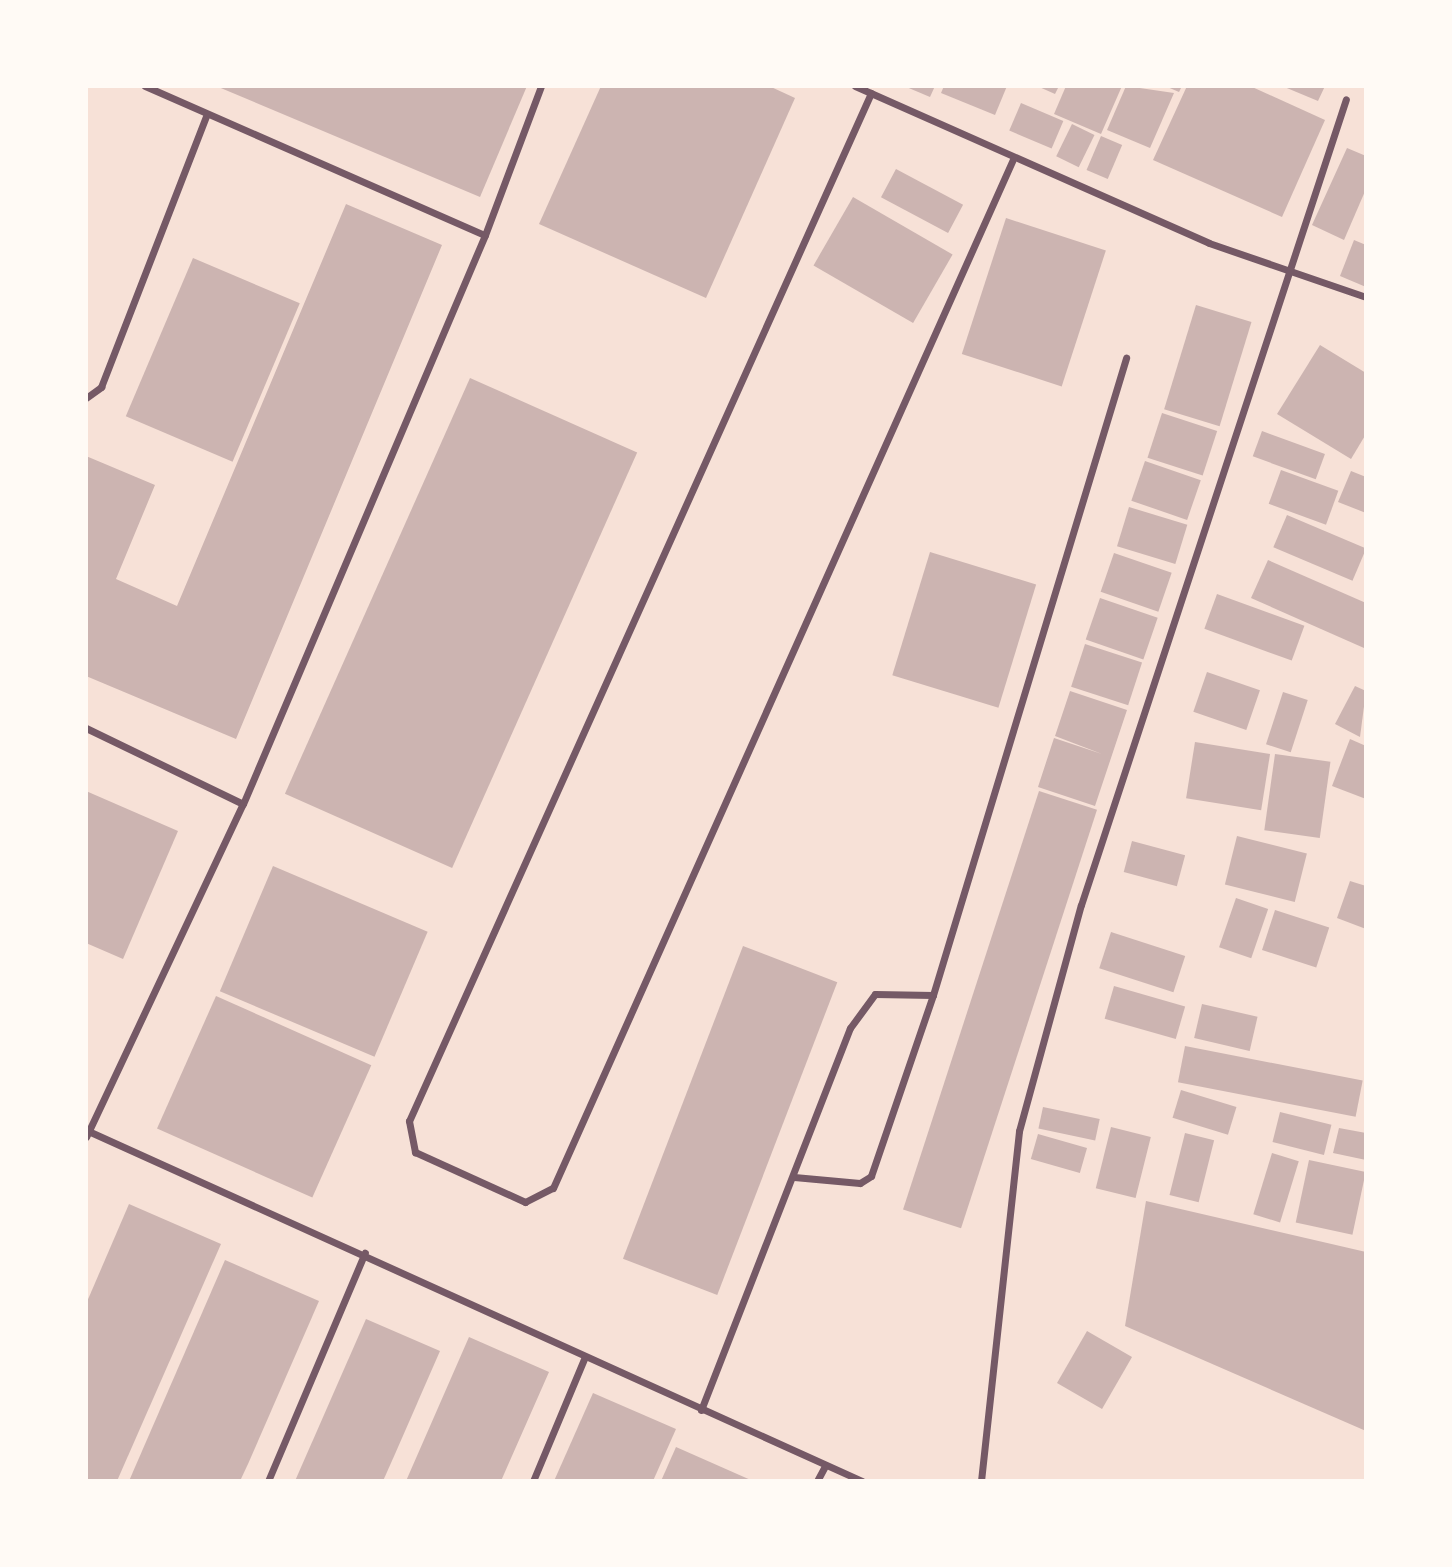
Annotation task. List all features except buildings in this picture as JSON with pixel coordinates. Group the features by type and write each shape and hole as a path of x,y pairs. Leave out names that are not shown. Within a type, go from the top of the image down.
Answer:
{"street":[{"path":"145,86 485,235"},
{"path":"541,86 485,235 243,804 87,1133 365,1253 584,1359 863,1481"},
{"path":"855,86 1014,157 1286,272 1366,297"},
{"path":"871,93 410,1121 415,1152 513,1197 525,1202 553,1188 1014,157"},
{"path":"981,1481 1019,1131 1081,905 1286,272 1346,99"},
{"path":"86,398 101,387 207,114"},
{"path":"794,1177 860,1183 871,1176 933,995 1126,358"},
{"path":"86,727 243,804"},
{"path":"701,1410 864,1005 875,995 933,995"},
{"path":"268,1481 365,1253"},
{"path":"533,1481 584,1359"},
{"path":"817,1481 825,1466"}]}
